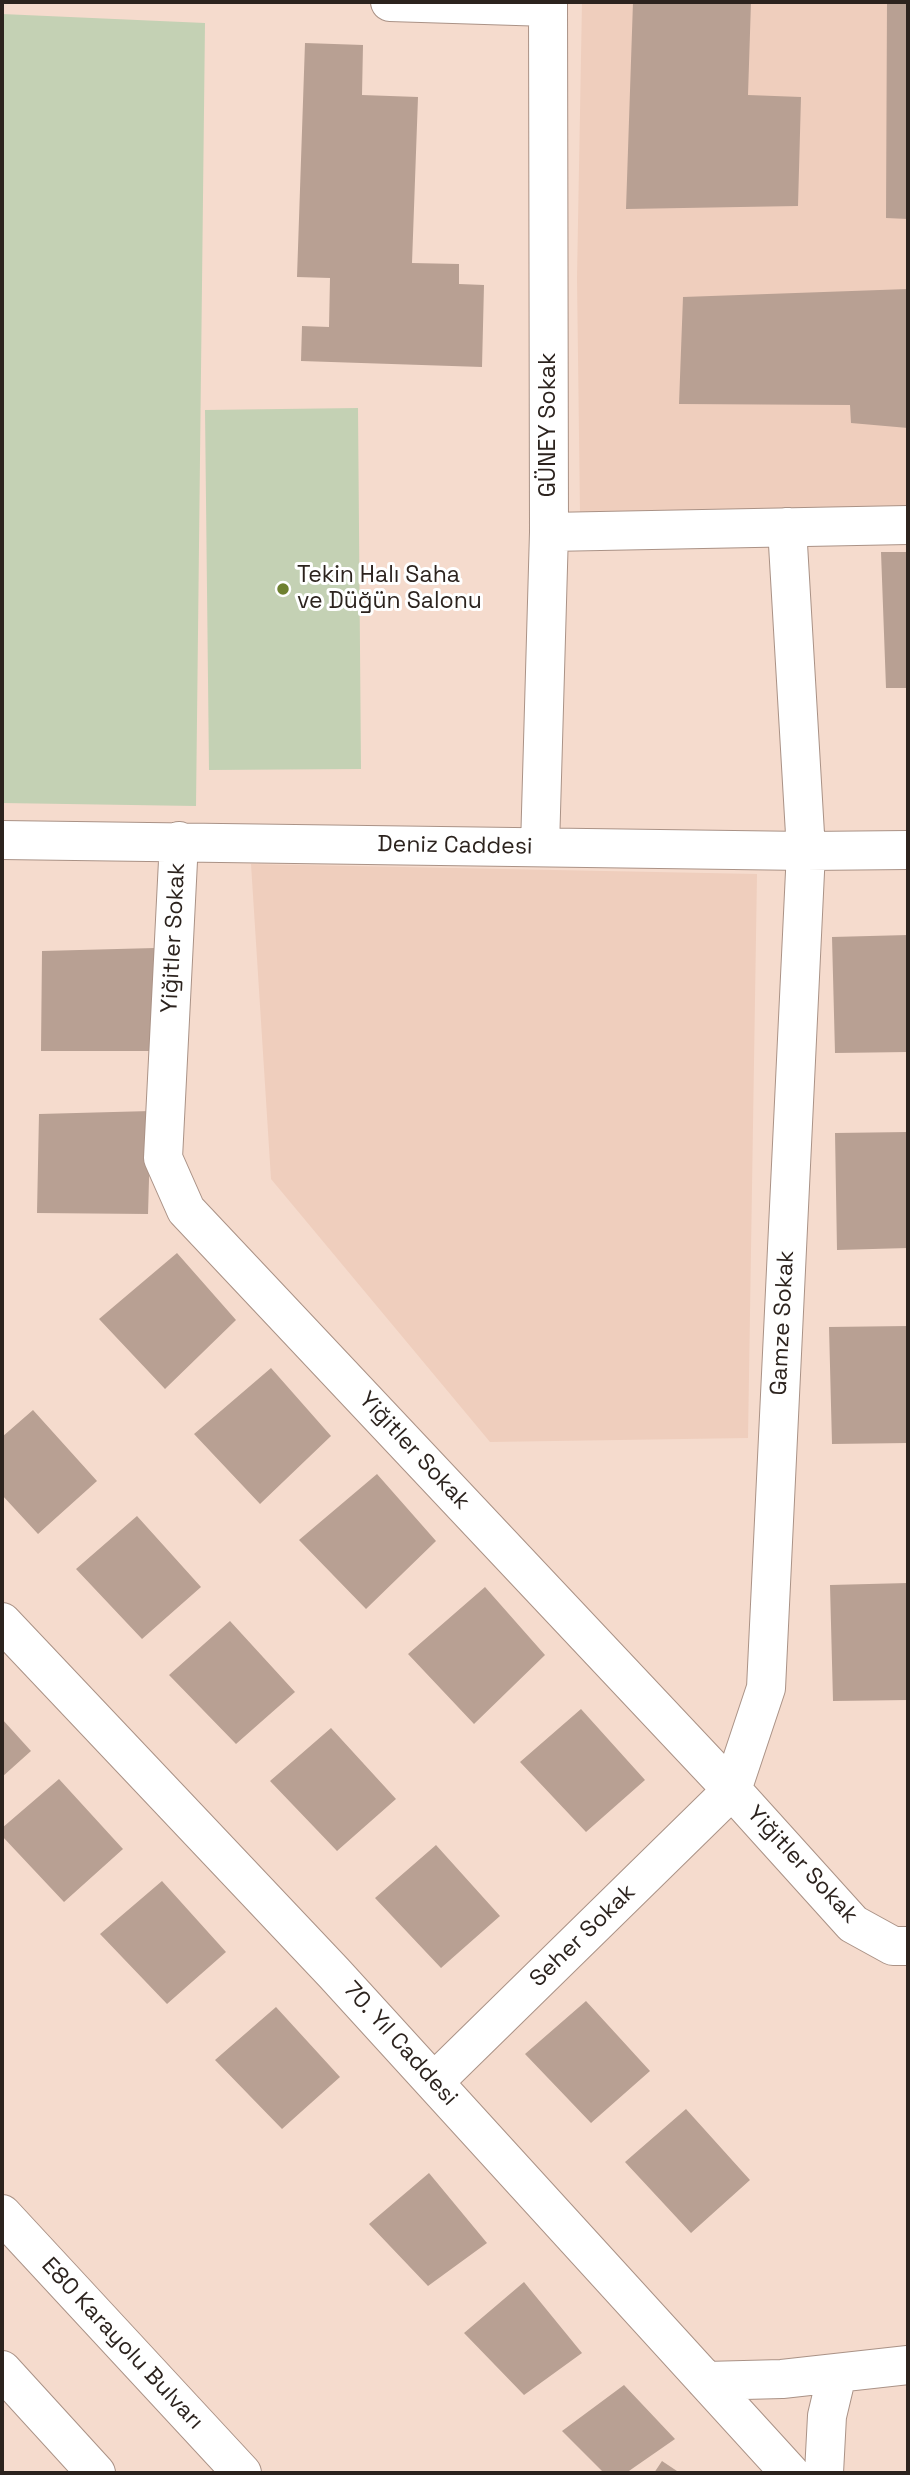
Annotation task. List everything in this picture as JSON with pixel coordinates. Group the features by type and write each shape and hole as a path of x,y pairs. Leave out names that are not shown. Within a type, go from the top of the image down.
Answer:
{"main road":[{"path":"390,2 548,4"},
{"name":"GÜNEY Sokak","path":"540,847 549,532 548,4"},
{"path":"549,532 908,525"},
{"name":"Gamze Sokak","path":"732,1790 766,1688 806,851 787,527"},
{"name":"Deniz Caddesi","path":"2,840 806,851 908,850"},
{"name":"Yiğitler Sokak","path":"179,841 163,1158 186,1210 732,1790 853,1924 893,1946 908,1946"},
{"name":"70. Yıl Caddesi","path":"2,1622 325,1963 790,2473"},
{"name":"Seher Sokak","path":"435,2082 732,1790"},
{"name":"E80 Karayolu Bulvarı","path":"2,2214 242,2473"},
{"path":"706,2381 782,2379 908,2365"},
{"path":"2,2370 96,2473"},
{"path":"824,2473 827,2416 837,2374"}],"shaded area":[{"path":"582,2 908,2 908,508 580,513 577,278"},
{"path":"251,864 757,874 748,1438 490,1442 271,1179"}],"green space":[{"path":"2,14 205,23 196,806 2,803"},
{"name":"Tekin Halı Saha ve Düğün Salonu","path":"358,408 361,769 209,770 205,410"}],"building":[{"path":"633,2 751,2 748,95 801,97 798,206 626,209"},
{"path":"887,2 908,2 908,219 886,218"},
{"path":"305,43 363,45 362,95 418,97 412,263 459,264 459,284 484,285 482,367 301,361 302,326 329,327 330,278 297,277"},
{"path":"908,289 908,428 851,423 850,405 679,404 683,297"},
{"path":"881,552 908,552 908,688 886,688"},
{"path":"908,935 908,1052 835,1053 832,937"},
{"path":"155,948 151,1051 41,1051 42,951"},
{"path":"151,1111 148,1214 37,1213 39,1114"},
{"path":"908,1132 908,1248 837,1250 835,1133"},
{"path":"177,1253 236,1320 165,1389 99,1319"},
{"path":"908,1326 908,1443 832,1444 829,1327"},
{"path":"271,1368 331,1436 260,1504 194,1434"},
{"path":"33,1410 97,1481 38,1534 2,1495 2,1437"},
{"path":"377,1474 436,1541 366,1609 299,1540"},
{"path":"137,1516 201,1587 142,1639 76,1569"},
{"path":"908,1583 908,1700 833,1701 830,1585"},
{"path":"485,1587 545,1655 474,1724 408,1654"},
{"path":"230,1621 295,1692 236,1744 169,1675"},
{"path":"581,1709 645,1780 586,1832 520,1762"},
{"path":"2,1719 31,1751 2,1777"},
{"path":"331,1728 396,1799 337,1851 270,1781"},
{"path":"59,1779 123,1849 64,1902 2,1836 2,1828"},
{"path":"436,1845 500,1916 441,1968 375,1898"},
{"path":"162,1881 226,1952 167,2004 100,1934"},
{"path":"586,2001 650,2071 591,2123 525,2054"},
{"path":"276,2007 340,2077 282,2129 215,2060"},
{"path":"686,2109 750,2180 691,2233 625,2162"},
{"path":"429,2173 487,2243 428,2286 369,2224"},
{"path":"524,2282 582,2353 524,2395 464,2333"},
{"path":"624,2385 675,2439 626,2473 604,2473 562,2431"},
{"path":"662,2461 680,2473 654,2473"}],"place":[{"name":"Tekin Halı Saha ve Düğün Salonu","path":"283,589"}]}
